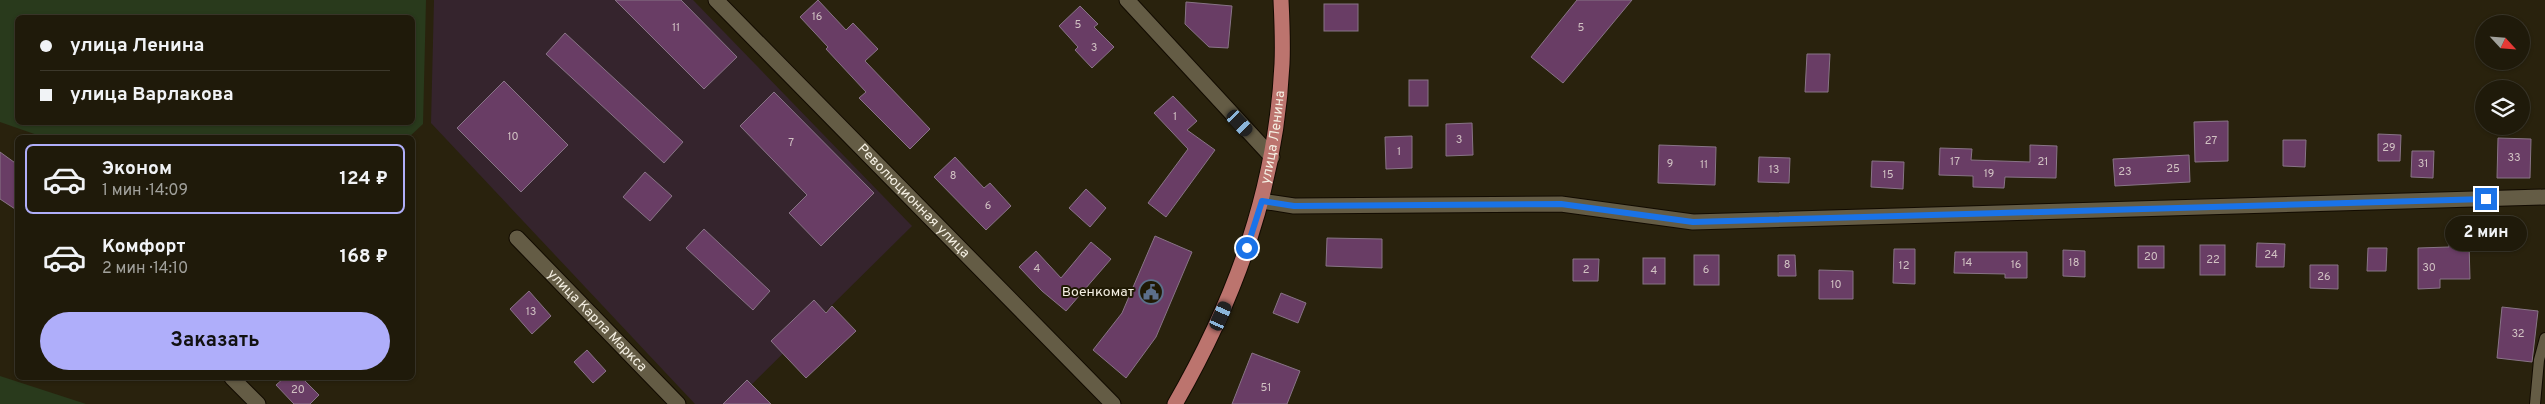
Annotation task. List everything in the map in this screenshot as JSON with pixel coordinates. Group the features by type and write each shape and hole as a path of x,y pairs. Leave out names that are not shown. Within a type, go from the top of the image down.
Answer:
{"main road":[{"name":"улица Ленина","path":"1175,404 1204,352 1237,279 1262,201 1272,157 1282,65 1282,0"}],"street":[{"name":"Революционная улица","path":"716,0 1113,404"},
{"path":"1127,0 1272,157"},
{"path":"1262,201 1294,206 1561,204 1693,222 2545,197"},
{"name":"улица Карла Маркса","path":"517,238 678,404"},
{"path":"234,380 258,404"}],"lane":[{"path":"2535,404 2539,360 2545,338"}],"shaded area":[{"path":"434,0 693,0 912,226 732,404 695,404 431,123"}],"green space":[{"path":"0,0 426,0 423,124 411,135 37,135 0,122"},
{"path":"0,376 86,404 0,404"}],"building":[{"path":"615,0 681,0 737,57 704,89"},
{"path":"818,0 846,30 853,23 878,49 865,61 930,129 910,149 859,98 866,92 826,49 828,47 800,17"},
{"path":"1577,0 1632,0 1563,83 1531,57"},
{"path":"1186,2 1232,6 1228,48 1209,47 1185,24"},
{"path":"1324,4 1358,4 1358,31 1324,31"},
{"path":"1080,6 1098,24 1094,27 1114,47 1092,68 1075,50 1078,47 1059,26"},
{"path":"565,33 683,142 664,163 546,54"},
{"path":"1807,54 1830,54 1828,92 1805,92"},
{"path":"1409,80 1428,80 1428,106 1409,106"},
{"path":"504,81 568,145 521,192 457,128"},
{"path":"774,92 874,193 821,246 789,213 807,195 740,126"},
{"path":"1173,96 1197,121 1187,130 1215,150 1166,217 1148,203 1188,149 1154,113"},
{"path":"2228,121 2228,161 2195,162 2194,122"},
{"path":"1472,123 1473,155 1446,156 1446,124"},
{"path":"2378,134 2401,135 2400,161 2378,161"},
{"path":"1412,136 1412,168 1386,169 1385,137"},
{"path":"2498,138 2531,139 2530,178 2497,178"},
{"path":"2283,140 2306,140 2305,167 2283,166"},
{"path":"1659,145 1716,147 1715,185 1658,183"},
{"path":"2030,145 2057,146 2056,178 2005,177 2004,188 1973,187 1973,176 1939,175 1940,148 1972,149 1971,160 2030,162"},
{"path":"2412,151 2434,151 2433,178 2411,177"},
{"path":"0,152 15,163 15,209 0,199"},
{"path":"2189,155 2190,182 2115,186 2113,159"},
{"path":"955,157 984,188 990,183 1011,206 986,230 934,177"},
{"path":"1759,157 1790,158 1789,183 1758,182"},
{"path":"1872,161 1904,162 1903,189 1871,187"},
{"path":"645,172 672,196 650,221 623,197"},
{"path":"1086,189 1106,208 1090,227 1069,208"},
{"path":"704,229 770,291 753,310 686,248"},
{"path":"1155,236 1192,252 1156,337 1126,378 1093,350 1122,313"},
{"path":"1327,238 1382,239 1382,268 1326,266"},
{"path":"1091,242 1111,259 1066,311 1042,291 1019,267 1036,251 1061,278"},
{"path":"2257,243 2285,244 2284,267 2256,267"},
{"path":"2449,243 2469,243 2470,279 2440,279 2440,288 2418,289 2418,248 2449,247"},
{"path":"2200,245 2225,245 2225,275 2200,275"},
{"path":"2138,246 2164,246 2164,268 2138,268"},
{"path":"2368,248 2387,248 2386,271 2367,271"},
{"path":"1894,249 1915,249 1915,284 1893,283"},
{"path":"2063,250 2085,251 2085,277 2063,276"},
{"path":"1955,252 2027,252 2027,278 2005,278 2005,274 1954,273"},
{"path":"1694,255 1719,255 1719,285 1694,285"},
{"path":"1778,255 1795,255 1796,276 1778,276"},
{"path":"1643,258 1665,258 1665,284 1643,284"},
{"path":"1573,259 1599,259 1598,281 1573,281"},
{"path":"2310,265 2338,265 2338,289 2310,288"},
{"path":"1819,270 1853,271 1853,299 1819,299"},
{"path":"529,291 551,316 532,334 510,309"},
{"path":"1281,293 1306,303 1298,323 1273,313"},
{"path":"814,300 826,313 832,306 856,331 806,378 771,341"},
{"path":"2502,307 2538,311 2532,362 2497,358"},
{"path":"587,350 606,371 593,383 574,362"},
{"path":"1252,353 1300,371 1287,404 1232,404"},
{"path":"282,380 304,380 319,395 310,404 294,404 276,385"},
{"path":"747,380 771,404 723,404"}],"place":[{"name":"Военкомат","path":"1151,292"}],"route":[{"path":"1247,248 1262,201 1294,206 1561,204 1693,222 2486,199"}]}
